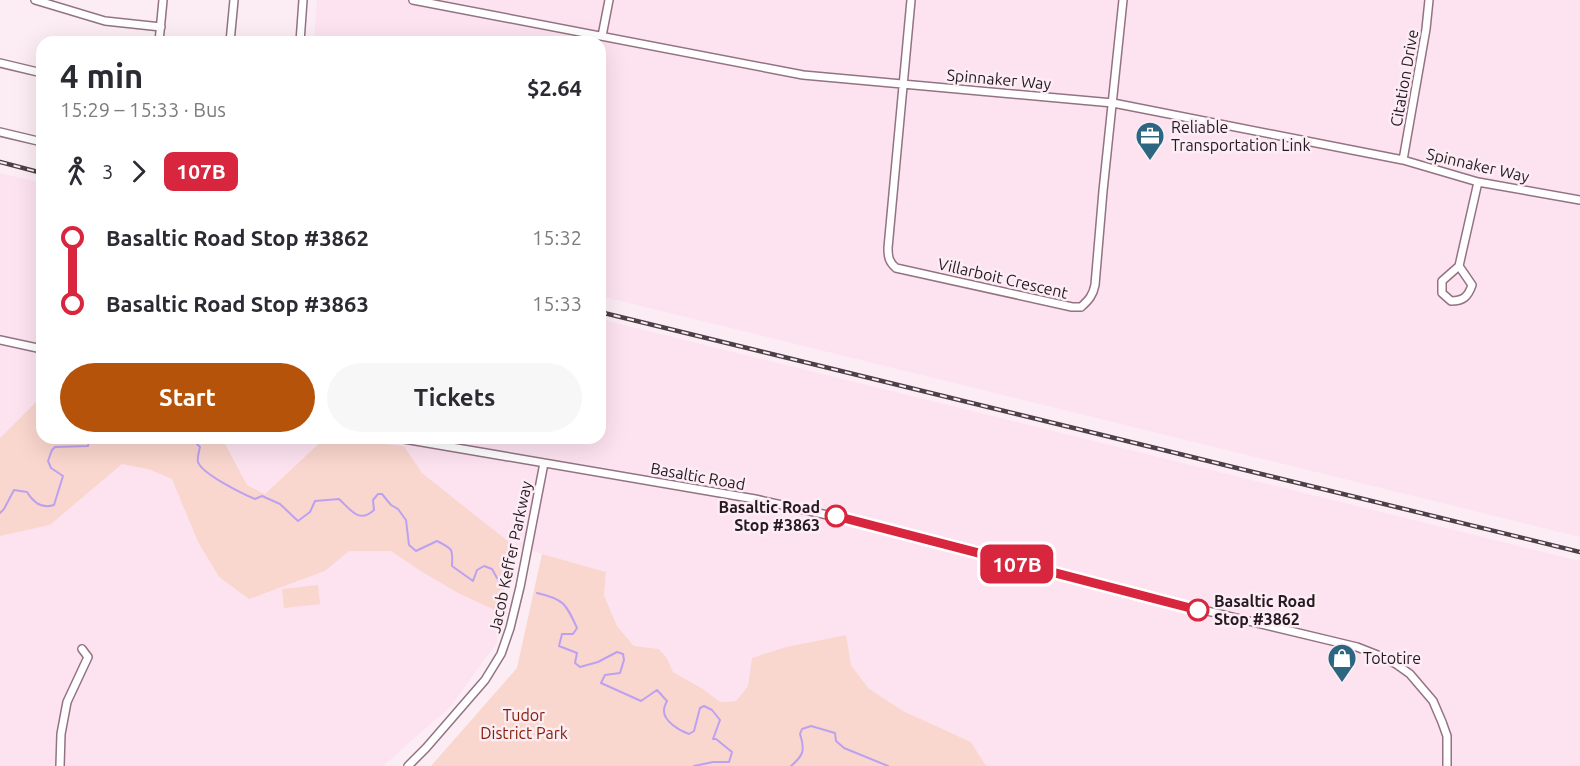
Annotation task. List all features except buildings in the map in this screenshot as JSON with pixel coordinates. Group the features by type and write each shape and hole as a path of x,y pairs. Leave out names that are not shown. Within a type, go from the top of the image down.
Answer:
{"street":[{"path":"35,0 105,21 161,27"},
{"path":"160,36 163,0"},
{"path":"231,36 234,0"},
{"path":"300,36 303,0"},
{"name":"Spinnaker Way","path":"413,0 602,36"},
{"path":"602,36 609,0"},
{"path":"903,85 912,0"},
{"path":"1113,103 1123,0"},
{"name":"Citation Drive","path":"1403,160 1429,0"},
{"name":"Spinnaker Way","path":"606,37 803,75 1113,103 1403,160 1478,182 1580,200"},
{"path":"0,63 36,72"},
{"name":"Villarboit Crescent","path":"903,85 888,248 890,264 896,268 1072,307 1081,307 1093,293 1113,103"},
{"path":"0,132 36,141"},
{"path":"1459,266 1472,285 1469,295 1461,301 1451,301 1442,293 1442,281 1459,266 1478,182"},
{"path":"0,340 36,348"},
{"name":"Basaltic Road","path":"433,444 755,499 841,518 1371,652 1385,657 1410,675 1433,701 1447,736 1447,766"},
{"name":"Jacob Keffer Parkway","path":"408,766 485,680 501,654 520,588 544,463"},
{"path":"60,766 61,734 67,702 88,657 82,650"}],"shaded area":[{"path":"317,0 1580,0 1580,537 606,297 606,36 314,36"},
{"path":"0,173 36,182 36,402 0,438"},
{"path":"606,320 1580,561 1580,766 986,766 971,742 903,711 868,688 851,665 845,635 787,647 752,658 748,686 736,701 719,702 703,689 673,672 667,658 659,649 634,646 617,626 604,594 606,572 514,546 422,473 404,446 381,444 606,444"},
{"path":"225,444 320,444 265,494 247,485"},
{"path":"122,464 151,470 172,478 198,542 219,577 249,599 325,571 349,551 392,551 458,593 499,612 497,643 450,707 383,766 0,766 0,536 50,525"}],"green space":[{"path":"36,402 36,444 225,444 247,485 265,494 319,444 404,446 422,473 514,546 499,612 458,593 391,551 349,551 325,571 249,599 219,577 198,542 172,479 151,470 122,464 50,525 0,536 0,438"},
{"name":"Tudor District Park","path":"542,554 606,572 604,595 617,626 634,646 659,649 667,658 673,672 703,689 720,702 736,701 748,686 752,658 786,647 846,635 851,665 868,688 903,711 971,742 986,766 431,766 517,668"},
{"path":"318,585 320,604 284,608 282,589"}],"waterway":[{"path":"0,513 14,490 27,492 35,502 42,505 54,505 63,476 51,468 48,461 52,450 55,447 88,446 88,444"},
{"path":"197,444 200,447 198,462 207,472 255,499 262,496 280,504 298,521 310,512 315,501 339,499 355,514 364,516 374,510 373,500 378,494 382,494 406,520 409,545 416,551 437,541 451,550 452,566 473,581 477,570 484,566 492,569 502,584"},
{"path":"537,593 559,600 570,613 577,628 573,634 562,634 559,646 577,653 575,663 580,667 598,662 617,652 623,654 624,660 620,673 605,675 601,683 641,701 657,690 667,701 664,710 666,718 677,728 689,734 694,731 700,708 704,706 712,710 720,720 713,739 732,752 729,762 713,762 694,766"},
{"path":"791,766 799,759 802,752 803,744 800,734 802,729 811,726 835,733 836,741 844,748 888,766"}],"railway":[{"path":"0,162 36,171"},
{"path":"606,313 1580,552"}],"bus line":[{"name":"107B","path":"836,516 1198,610"}],"place":[{"name":"Reliable Transportation Link","path":"1150,162"},
{"name":"Basaltic Road Stop #3863","path":"836,516"},
{"name":"Basaltic Road Stop #3862","path":"1198,610"},
{"name":"Tototire","path":"1342,684"}]}
